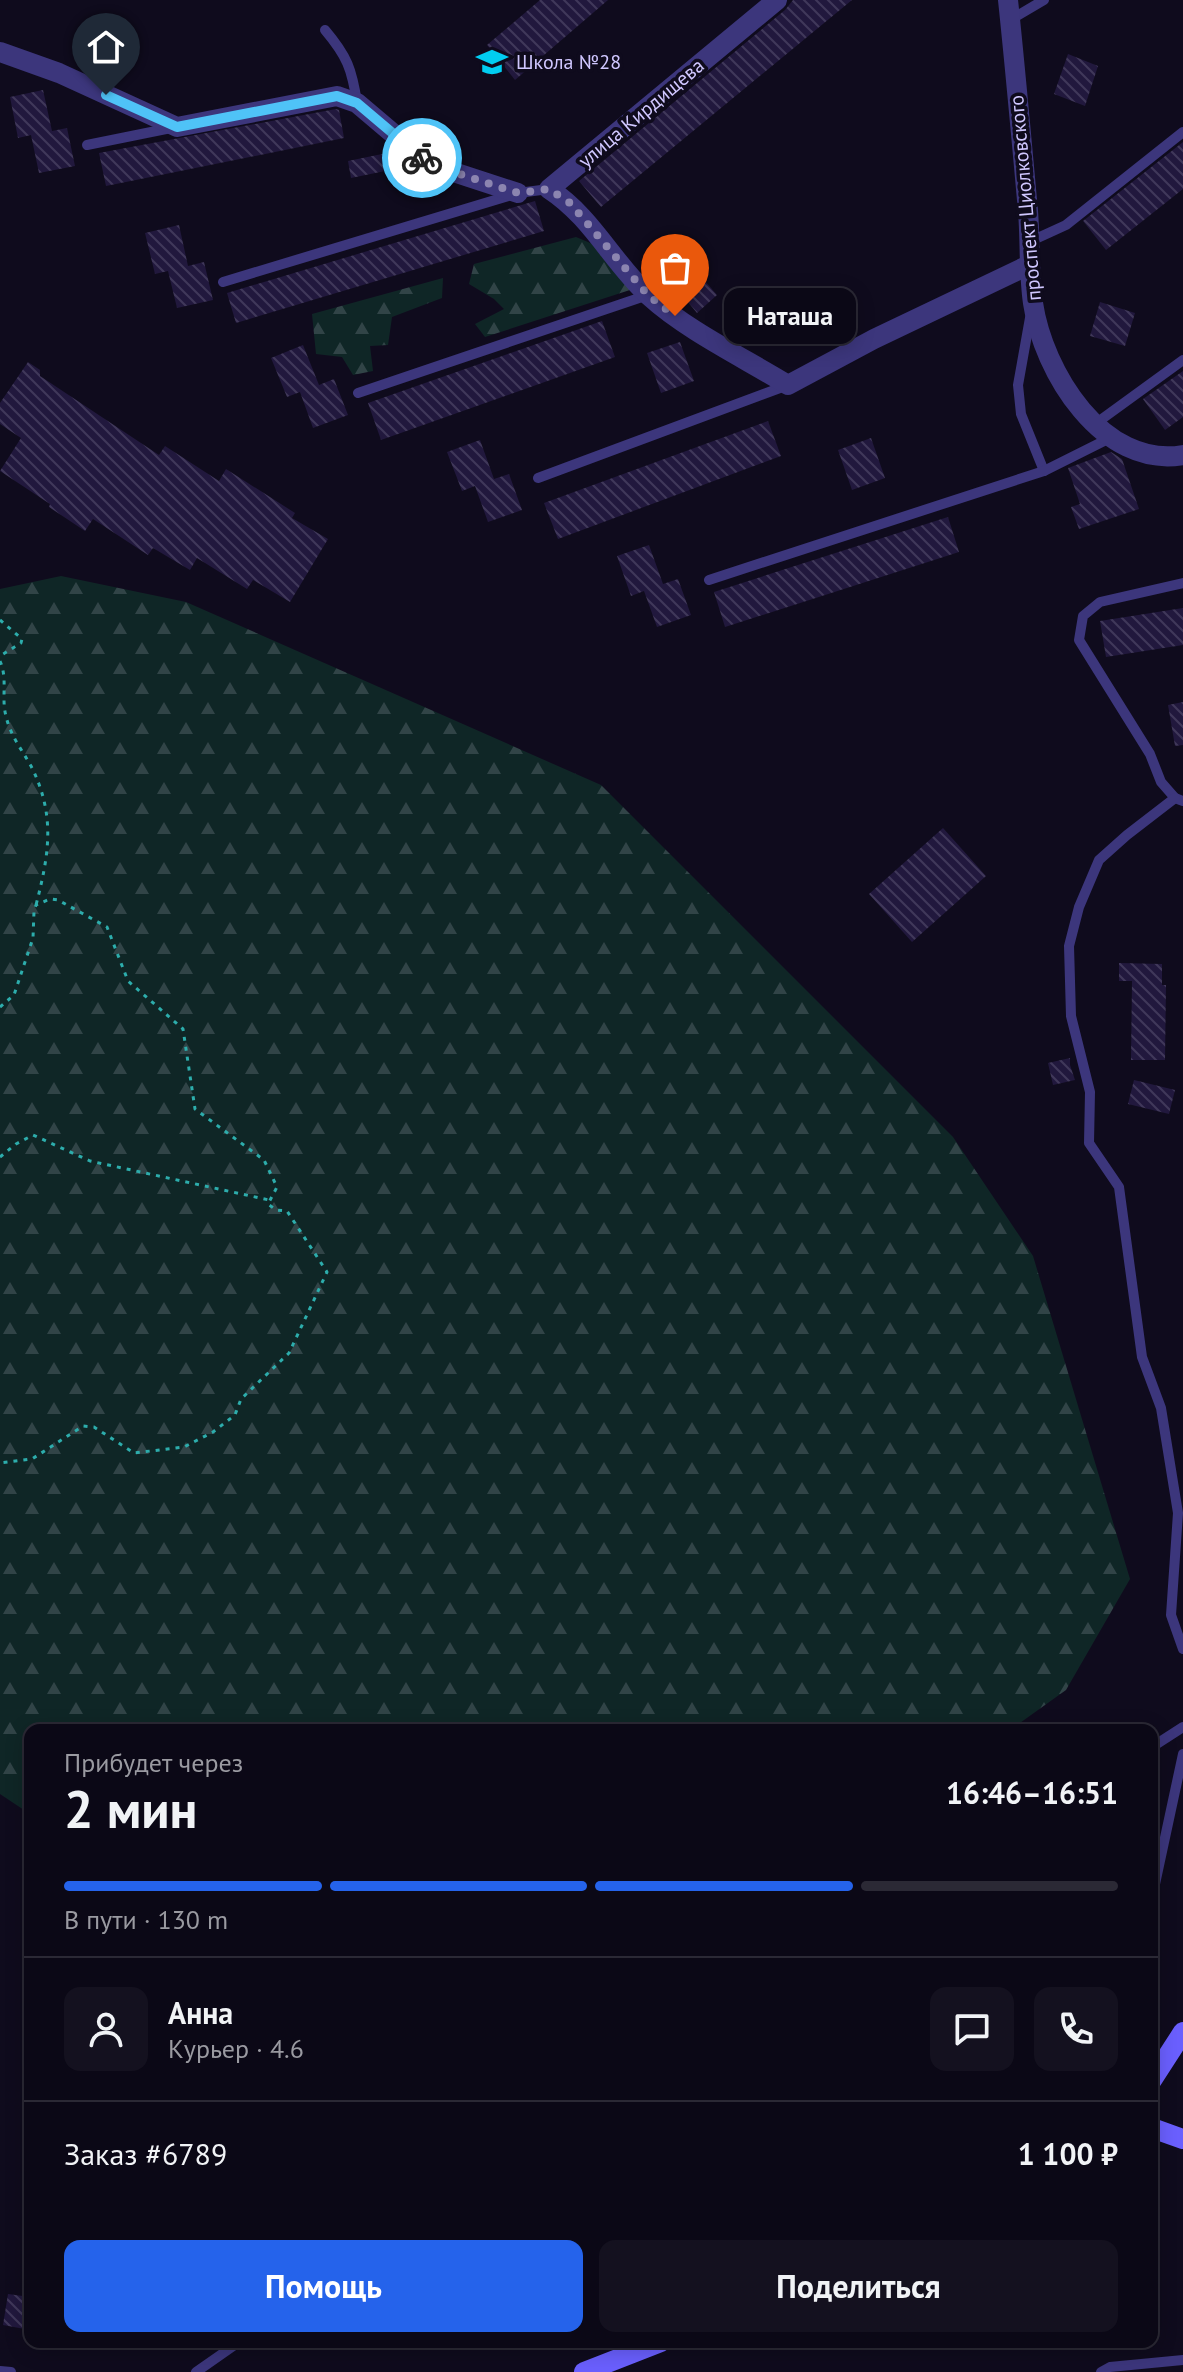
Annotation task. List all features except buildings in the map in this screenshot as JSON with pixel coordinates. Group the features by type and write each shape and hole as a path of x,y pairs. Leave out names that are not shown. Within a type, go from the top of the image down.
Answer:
{"main road":[{"path":"1158,2071 1183,2032"},
{"path":"1158,2130 1183,2139"},
{"path":"584,2372 646,2348"}],"street":[{"name":"улица Кирдищева","path":"549,189 777,0"},
{"name":"проспект Циолковского","path":"1009,10 1031,241 1033,304 1055,374 1102,431 1143,454 1163,459 1183,455"},
{"path":"0,52 59,73 177,127 337,96 357,103 429,164 518,193"},
{"path":"549,189 570,203 648,295 675,316 788,385 874,339 1031,264"}],"lane":[{"path":"1009,10 1044,0"},
{"path":"325,30 344,52 352,71 357,103"},
{"path":"87,145 177,127"},
{"path":"1031,241 1066,225 1183,132"},
{"path":"223,282 518,193 549,189"},
{"path":"358,393 648,295"},
{"path":"1033,304 1018,385 1021,414 1044,471"},
{"path":"709,580 1044,471 1102,431 1183,360"},
{"path":"538,478 788,385"},
{"path":"1183,583 1100,602 1083,616 1079,640 1150,754 1161,782 1179,799 1127,835 1099,860 1079,907 1069,946 1071,1016 1090,1092 1089,1143 1119,1187 1142,1357 1161,1408 1178,1513 1171,1615 1183,1649"},
{"path":"1158,1743 1183,1727"},
{"path":"1158,1870 1183,1754"},
{"path":"196,2372 230,2348"},
{"path":"1101,2372 1110,2367 1183,2360"},
{"path":"0,2371 11,2372"}],"path":[{"path":"0,620 22,639 0,659 4,677 5,716 37,779 48,827 48,861 36,905 33,938 14,995 0,1007"},
{"path":"0,1463 32,1459 83,1426 94,1427 134,1453 184,1447 235,1415 241,1399 289,1353 327,1272 287,1211 276,1210 268,1204 277,1187 264,1160 195,1109 183,1029 128,981 107,927 58,900 50,899 36,905"},
{"path":"0,1157 33,1135 90,1161 269,1200"}],"green space":[{"path":"576,237 595,245 633,289 485,337 475,324 504,309 469,284 474,264"},
{"path":"443,278 442,298 392,317 388,345 370,346 373,371 353,375 342,357 316,354 312,314"},
{"path":"61,576 186,602 601,785 953,1137 1033,1256 1130,1579 1066,1690 1018,1724 24,1724 24,1810 0,1794 0,589"}],"way so far":[{"path":"422,158 429,164 518,193 549,189 570,203 648,295 675,316"}],"place":[{"name":"Школа №28","path":"492,62"},
{"name":"Наташа","path":"675,316"}],"route":[{"path":"106,95 177,127 337,96 357,103 422,158"}]}
